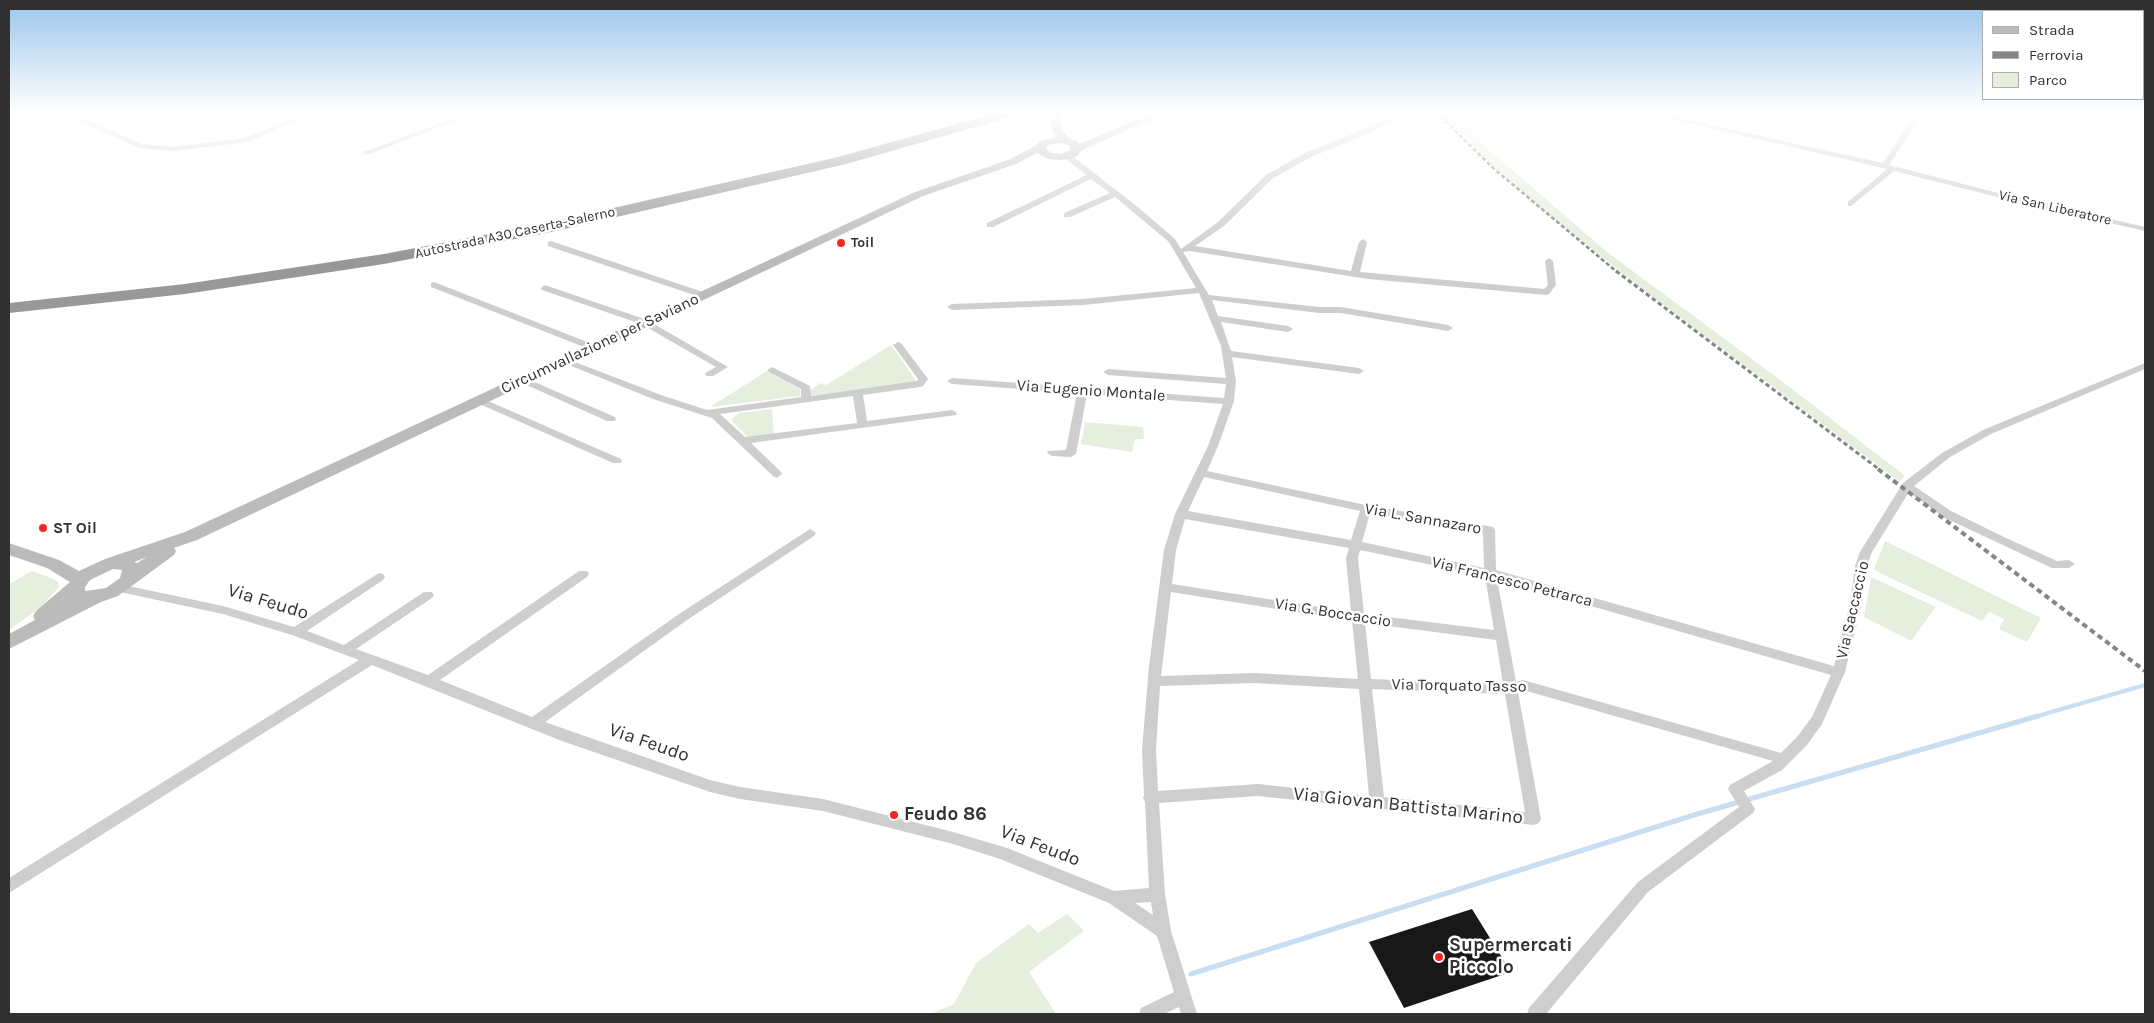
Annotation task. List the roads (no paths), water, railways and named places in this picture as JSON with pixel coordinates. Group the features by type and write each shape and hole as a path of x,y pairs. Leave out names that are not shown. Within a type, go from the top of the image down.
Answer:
{"highway":[{"name":"Autostrada A30 Caserta-Salerno","path":"9,300 188,280 389,248 538,221 702,185 799,160"},
{"name":"Autostrada A30 Caserta-Salerno","path":"9,308 186,289 384,259 548,228 845,160"}],"main road":[{"name":"Circumvallazione per Saviano","path":"104,566 191,536 919,194 1016,160"},
{"name":"Circumvallazione per Saviano","path":"1012,162 1026,160"},
{"name":"Circumvallazione per Saviano","path":"9,642 125,582 191,536"},
{"path":"9,549 53,564 104,566 127,564 131,567 125,582"},
{"path":"53,564 78,583"},
{"path":"9,638 52,609 78,583 104,566"},
{"path":"78,583 77,594 82,597 97,597"}],"street":[{"path":"1071,160 1184,250 1215,318 1227,353 1231,381 1229,401 1213,446 1181,514 1170,550 1154,681 1149,750 1150,798 1157,894 1163,931 1189,1014"},
{"path":"1184,250 1221,224 1269,177 1300,160"},
{"name":"Via San Liberatore","path":"1857,160 1997,195 2145,229"},
{"path":"1851,204 1889,167 1893,160"},
{"path":"990,225 1091,176"},
{"path":"1067,215 1115,194"},
{"path":"1354,274 1363,242"},
{"path":"551,244 703,295"},
{"path":"1184,250 1354,274 1546,292 1552,285 1549,261"},
{"path":"434,285 592,347"},
{"path":"544,288 644,322 723,367 710,374"},
{"path":"952,307 1083,302 1204,294 1319,310 1341,310 1448,328"},
{"path":"1215,318 1288,329"},
{"path":"707,413 915,385 923,382 898,345"},
{"path":"1227,353 1359,371"},
{"path":"564,361 657,398 716,416 777,474"},
{"name":"Via Saccaccio","path":"1535,1014 1644,887 1748,809 1735,790 1777,766 1802,741 1818,720 1839,672 1864,558 1907,486 1946,455 1987,432 2145,366"},
{"path":"772,370 806,388 806,400"},
{"path":"1108,372 1231,381"},
{"path":"523,380 611,419"},
{"name":"Via Eugenio Montale","path":"952,381 1229,401"},
{"path":"1052,453 1071,454 1083,390"},
{"path":"858,393 862,425"},
{"path":"479,400 617,460"},
{"path":"742,440 952,413"},
{"name":"Via L. Sannazaro","path":"1201,473 1366,509 1489,530 1490,573 1509,689"},
{"path":"1907,486 1947,514 2002,541 2056,565 2069,564"},
{"path":"1366,509 1352,558 1377,802"},
{"name":"Via Francesco Petrarca","path":"1181,514 1356,545 1490,573 1839,672"},
{"path":"533,724 683,616 810,533"},
{"path":"429,681 583,574"},
{"path":"296,632 379,577"},
{"name":"Via Feudo","path":"125,582 296,632 429,681 533,724 710,786 740,793 823,805 953,838 1002,853 1114,898 1163,931"},
{"name":"Via G. Boccaccio","path":"1166,587 1359,618 1501,636"},
{"path":"345,650 428,595"},
{"path":"9,886 371,659"},
{"name":"Via Torquato Tasso","path":"1154,681 1255,678 1509,689 1523,685 1784,759"},
{"name":"Via Giovan Battista Marino","path":"1150,798 1258,790 1534,819 1509,689"},
{"path":"1114,898 1157,894"},
{"path":"1146,1014 1183,996"}],"waterway":[{"path":"2034,717 2145,685"},
{"path":"1191,974 1694,815 2038,716"}],"railway":[{"path":"1485,160 1617,272"},
{"path":"1616,271 1880,470"},
{"path":"1878,469 2145,671"}],"place":[{"name":"Toil","path":"841,243"},
{"name":"ST Oil","path":"43,528"},
{"name":"Feudo 86","path":"894,815"},
{"name":"Supermercati Piccolo","path":"1439,957"}]}
